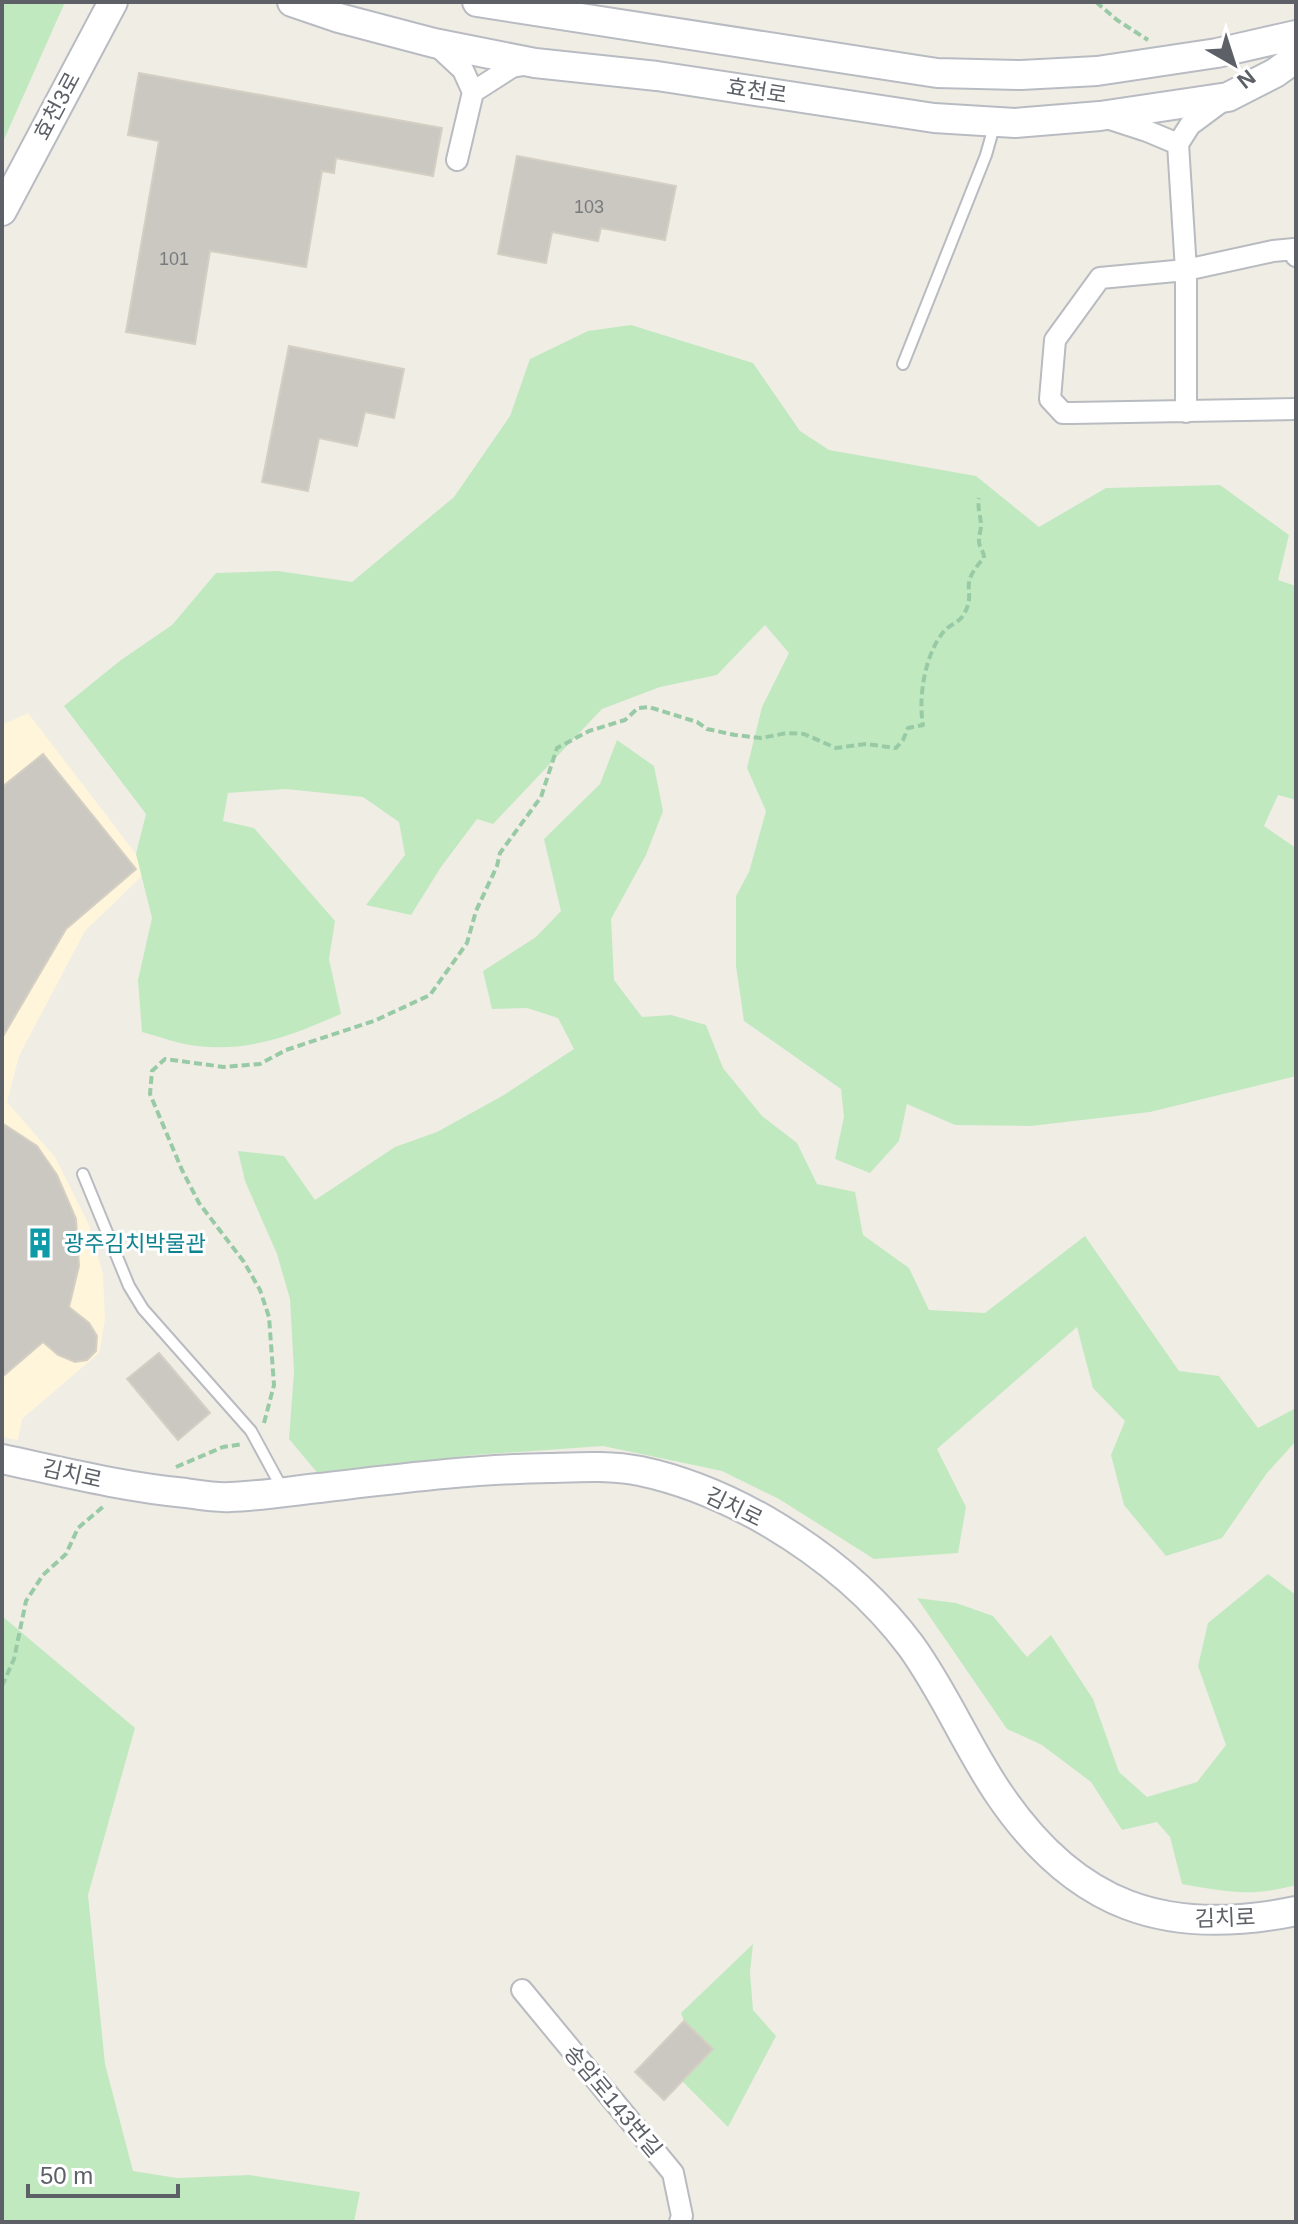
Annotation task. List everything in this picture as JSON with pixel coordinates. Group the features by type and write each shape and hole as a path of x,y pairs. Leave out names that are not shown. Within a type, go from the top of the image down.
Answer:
{"main road":[{"name":"효천3로","path":"2,211 113,2"},
{"name":"효천로","path":"292,2 434,43 535,63 657,76 934,118 1015,123 1100,116 1228,97 1275,73 1296,58"},
{"name":"효천로","path":"477,2 937,73 1021,75 1097,71 1217,53 1296,35"},
{"name":"김치로","path":"2,1459 138,1488 228,1498 494,1469 597,1467 637,1470 674,1480 720,1497 765,1520 809,1549 887,1616 929,1672 997,1792 1036,1843 1062,1868 1134,1908 1187,1920 1268,1917 1296,1911"}],"street":[{"path":"434,43 463,70 473,92 457,160"},
{"path":"473,92 512,67 535,63"},
{"path":"1186,412 1186,270 1178,144 1190,125 1228,97"},
{"path":"1100,116 1178,144"},
{"path":"1296,256 1294,249 1273,251 1186,270 1100,278 1055,340 1050,399 1063,413 1296,409"},
{"name":"송암로143번길","path":"522,1990 673,2173 682,2216 680,2222"}],"lane":[{"path":"903,364 986,155 995,121"},
{"path":"83,1174 129,1286 143,1309 256,1440 284,1491"}],"path":[{"path":"1096,2 1172,60"},
{"path":"2,1686 14,1659 26,1601 43,1575 66,1554 78,1528 176,1467 223,1447 256,1440 262,1430 274,1385 269,1317 260,1290 199,1203 182,1170 150,1094 152,1071 165,1059 224,1067 260,1064 286,1050 374,1021 430,995 467,943 476,911 500,853 541,797 557,748 589,731 625,720 638,708 649,707 697,722 707,729 735,735 761,738 787,733 804,734 836,748 866,744 896,748 908,728 923,725 921,695 932,651 946,629 964,615 969,599 969,574 984,558 984,551 979,545 982,529 977,506 979,498"}],"shaded area":[{"path":"28,713 136,854 143,875 85,931 19,1056 7,1102 55,1157 89,1225 103,1274 105,1320 99,1353 22,1419 18,1440 2,1437 2,725"}],"green space":[{"path":"2,2 65,2 2,144"},
{"path":"631,325 753,363 800,431 829,450 976,476 1039,527 1106,488 1220,485 1289,535 1278,580 1296,586 1296,800 1278,795 1264,826 1296,848 1296,1076 1150,1112 1031,1126 955,1125 907,1104 899,1141 870,1173 835,1159 844,1117 841,1089 744,1021 736,966 736,896 749,872 766,811 747,768 762,707 789,653 765,625 717,675 660,687 602,709 493,824 477,819 441,867 411,915 366,905 405,855 399,822 363,797 286,789 228,793 223,821 254,828 335,921 329,959 341,1014 288,1035 236,1046 190,1045 142,1032 138,980 152,918 136,854 146,814 64,706 121,660 172,625 216,573 278,571 352,582 454,497 510,416 530,359 588,331"},
{"path":"617,740 654,766 663,811 646,855 611,919 614,980 642,1017 671,1015 706,1025 723,1068 762,1116 797,1143 817,1184 855,1192 863,1235 909,1268 929,1310 985,1313 1085,1236 1179,1371 1219,1376 1258,1428 1296,1408 1296,1441 1267,1473 1222,1538 1166,1556 1124,1505 1111,1455 1125,1421 1093,1388 1077,1327 937,1449 966,1507 958,1553 874,1559 779,1499 722,1471 603,1446 474,1455 320,1476 289,1439 294,1372 290,1299 277,1254 245,1181 238,1151 284,1156 315,1200 395,1147 437,1132 504,1095 574,1049 558,1018 527,1008 492,1009 483,971 536,937 561,911 544,839 600,784"},
{"path":"1268,1574 1296,1595 1296,1885 1252,1892 1182,1884 1170,1837 1157,1822 1122,1830 1091,1782 1042,1745 1007,1729 917,1598 956,1603 993,1616 1027,1657 1051,1635 1093,1699 1119,1772 1147,1797 1197,1782 1226,1745 1198,1666 1208,1623"},
{"path":"2,1616 135,1728 88,1895 105,2064 133,2171 177,2178 249,2175 360,2192 354,2222 2,2222"},
{"path":"753,1944 750,1972 753,2010 776,2036 728,2127 682,2081 713,2049 684,2021 681,2013"}],"building":[{"path":"139,73 442,128 433,176 336,158 334,173 322,171 306,267 210,251 195,344 126,332 159,141 128,135"},
{"path":"517,156 676,186 665,240 601,228 598,241 552,232 546,263 498,254"},
{"path":"289,346 404,369 394,418 365,412 357,446 319,438 308,491 262,482"},
{"path":"43,754 136,869 66,929 2,1038 2,787"},
{"name":"광주김치박물관","path":"2,1123 37,1146 57,1175 76,1219 79,1266 69,1307 89,1323 97,1336 96,1351 87,1360 75,1362 58,1355 43,1342 2,1377"},
{"path":"159,1353 210,1413 178,1440 127,1379"},
{"path":"684,2021 713,2049 664,2100 635,2072"}],"place":[{"name":"광주김치박물관","path":"40,1243"}]}
